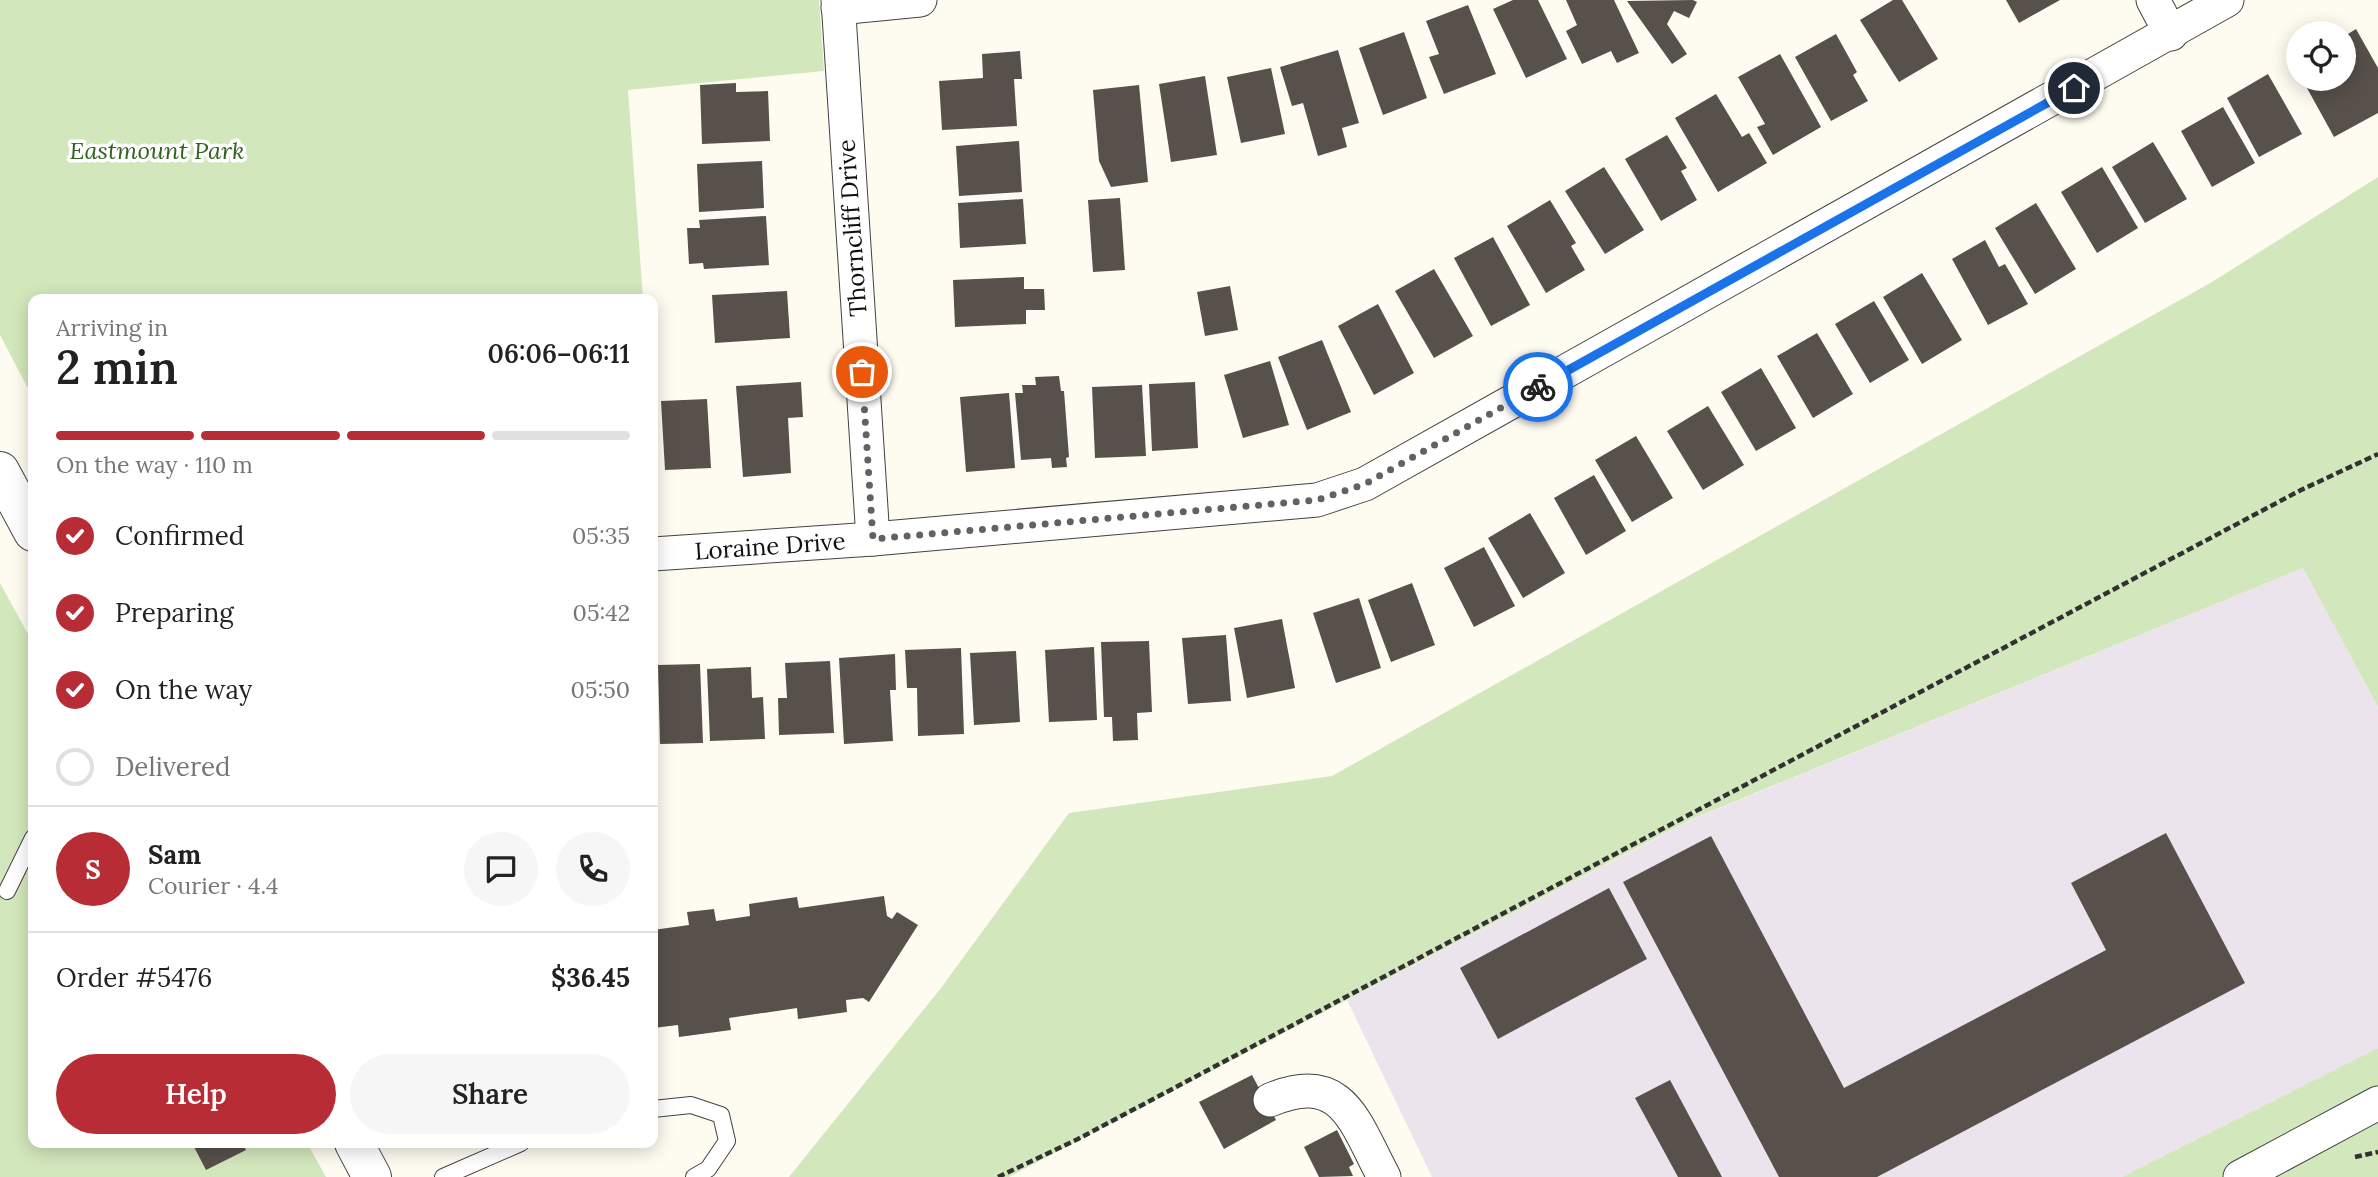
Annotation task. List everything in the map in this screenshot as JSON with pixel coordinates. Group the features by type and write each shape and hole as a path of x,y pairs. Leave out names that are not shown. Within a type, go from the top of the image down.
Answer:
{"street":[{"path":"838,4 919,0"},
{"path":"2153,0 2171,34"},
{"name":"Loraine Drive","path":"658,554 873,539 1317,500 1365,484 2171,34 2227,0"},
{"name":"Thorncliff Drive","path":"838,4 873,539"},
{"path":"0,471 28,523"},
{"path":"1270,1100 1290,1092 1317,1089 1346,1107 1384,1177"},
{"path":"2240,1177 2378,1103"},
{"path":"357,1148 372,1177"}],"lane":[{"path":"6,891 28,848"},
{"path":"658,1108 691,1105 721,1115 727,1140 709,1169 694,1177"},
{"path":"443,1177 510,1148"}],"path":[{"path":"998,1177 1078,1139 2301,490 2378,454"}],"shaded area":[{"path":"2303,568 2378,707 2378,1048 2122,1177 1432,1177 1347,1000 1693,819"}],"green space":[{"name":"Eastmount Park","path":"0,0 819,0 824,71 628,90 643,294 28,294 28,388 0,335"},
{"path":"2378,177 2378,707 2303,568 1692,819 1009,1177 789,1177 941,988 1069,813 1332,776 2212,282"},
{"path":"0,583 28,634 28,1148 310,1148 326,1177 0,1177"},
{"path":"2378,1048 2378,1177 2122,1177"}],"building":[{"path":"1513,0 1538,0 1567,59 1526,78 1493,9"},
{"path":"1566,0 1614,0 1639,53 1617,63 1611,51 1582,64 1566,31 1577,25"},
{"path":"1893,0 1902,0 1938,59 1899,82 1860,20"},
{"path":"2006,0 2060,0 2019,23"},
{"path":"1627,1 1697,2 1689,18 1674,11 1667,24 1687,54 1672,64"},
{"path":"1468,5 1496,74 1444,94 1429,57 1439,54 1426,21"},
{"path":"2356,29 2378,68 2378,113 2334,137 2309,91 2356,91"},
{"path":"1404,32 1427,98 1383,115 1359,48"},
{"path":"1836,34 1857,72 1853,75 1868,101 1831,121 1795,57"},
{"path":"1338,50 1359,123 1342,128 1347,147 1318,156 1303,103 1292,106 1280,67"},
{"path":"1020,51 1022,79 1014,79 1017,126 942,130 939,81 983,78 982,54"},
{"path":"1780,54 1821,127 1773,155 1757,127 1765,124 1738,77"},
{"path":"1271,68 1285,134 1241,143 1227,77"},
{"path":"2268,74 2302,134 2259,157 2227,98"},
{"path":"1205,76 1217,155 1171,162 1159,84"},
{"path":"736,83 736,92 768,91 770,141 702,144 700,85"},
{"path":"1139,85 1148,182 1111,187 1099,161 1093,90"},
{"path":"1716,94 1742,137 1749,133 1767,163 1718,192 1675,118"},
{"path":"2223,107 2255,163 2212,187 2181,131"},
{"path":"1667,135 1687,168 1681,171 1697,200 1661,221 1625,159"},
{"path":"1019,141 1022,192 959,196 956,146"},
{"path":"2153,142 2187,199 2145,223 2112,167"},
{"path":"762,161 764,208 699,212 697,164"},
{"path":"1604,167 1644,230 1605,254 1565,191"},
{"path":"2102,167 2138,228 2097,253 2061,192"},
{"path":"1120,198 1125,270 1093,272 1088,200"},
{"path":"1023,199 1026,244 960,248 958,203"},
{"path":"1550,200 1576,243 1571,246 1585,270 1546,293 1507,226"},
{"path":"2036,203 2076,269 2035,294 1995,228"},
{"path":"766,216 769,265 704,269 703,263 689,264 687,228 700,228 699,220"},
{"path":"1493,237 1530,305 1491,326 1454,258"},
{"path":"1985,240 1999,267 2005,264 2028,304 1988,325 1952,259"},
{"path":"1434,269 1473,336 1434,358 1395,291"},
{"path":"1922,273 1962,340 1922,364 1883,297"},
{"path":"1024,277 1024,289 1044,289 1045,310 1026,310 1026,324 955,327 953,280"},
{"path":"1230,286 1238,330 1205,336 1197,292"},
{"path":"787,291 790,338 715,343 712,295"},
{"path":"1874,301 1909,360 1870,383 1835,324"},
{"path":"1378,304 1414,373 1374,395 1338,326"},
{"path":"1817,333 1853,394 1813,418 1777,356"},
{"path":"1322,340 1351,412 1307,430 1278,357"},
{"path":"1270,361 1289,425 1243,438 1224,375"},
{"path":"1761,368 1796,428 1756,451 1721,392"},
{"path":"1059,376 1061,391 1064,391 1069,457 1066,458 1067,467 1052,468 1051,458 1021,460 1015,393 1023,393 1022,385 1036,385 1035,377"},
{"path":"801,382 803,417 788,418 791,473 743,477 736,386"},
{"path":"1195,382 1198,448 1152,451 1149,384"},
{"path":"1142,385 1146,456 1095,458 1092,387"},
{"path":"1009,393 1015,468 966,472 960,397"},
{"path":"707,399 711,468 665,470 661,401"},
{"path":"1708,406 1744,465 1703,490 1667,431"},
{"path":"1636,436 1673,498 1632,522 1595,460"},
{"path":"1594,475 1626,531 1586,555 1554,498"},
{"path":"1530,513 1565,573 1523,598 1488,538"},
{"path":"1484,547 1515,606 1474,627 1444,568"},
{"path":"1412,583 1435,645 1391,662 1368,600"},
{"path":"1359,598 1381,668 1336,683 1313,613"},
{"path":"1282,619 1295,688 1247,698 1234,628"},
{"path":"1226,635 1231,701 1188,704 1182,638"},
{"path":"1149,641 1152,712 1137,713 1138,740 1113,741 1112,717 1104,717 1101,642"},
{"path":"1094,647 1097,720 1049,722 1045,650"},
{"path":"961,648 964,734 918,736 917,688 907,688 905,650"},
{"path":"1016,651 1020,722 974,725 970,653"},
{"path":"895,654 896,690 890,690 893,741 844,744 839,658"},
{"path":"830,661 834,733 779,735 778,698 787,698 785,663"},
{"path":"700,664 703,743 660,744 658,665"},
{"path":"751,667 752,698 763,697 765,739 710,741 707,669"},
{"path":"2166,833 2245,983 1877,1177 1779,1177 1623,882 1711,836 1844,1088 2106,950 2071,883"},
{"path":"1609,888 1647,959 1498,1039 1460,968"},
{"path":"884,896 887,916 892,919 897,912 918,925 869,1002 863,998 846,1000 847,1012 798,1019 797,1008 729,1018 731,1030 679,1037 678,1025 658,1027 658,929 689,925 687,912 714,909 716,921 750,916 749,904 797,897 799,908"},
{"path":"1252,1075 1276,1120 1224,1149 1199,1102"},
{"path":"1670,1080 1722,1177 1678,1177 1635,1098"},
{"path":"1337,1130 1354,1164 1349,1167 1353,1176 1319,1177 1304,1147"},
{"path":"195,1148 246,1150 206,1170"}],"way so far":[{"path":"862,372 873,539 1317,500 1365,484 1538,387"}],"route":[{"path":"1538,387 2074,88"}]}
